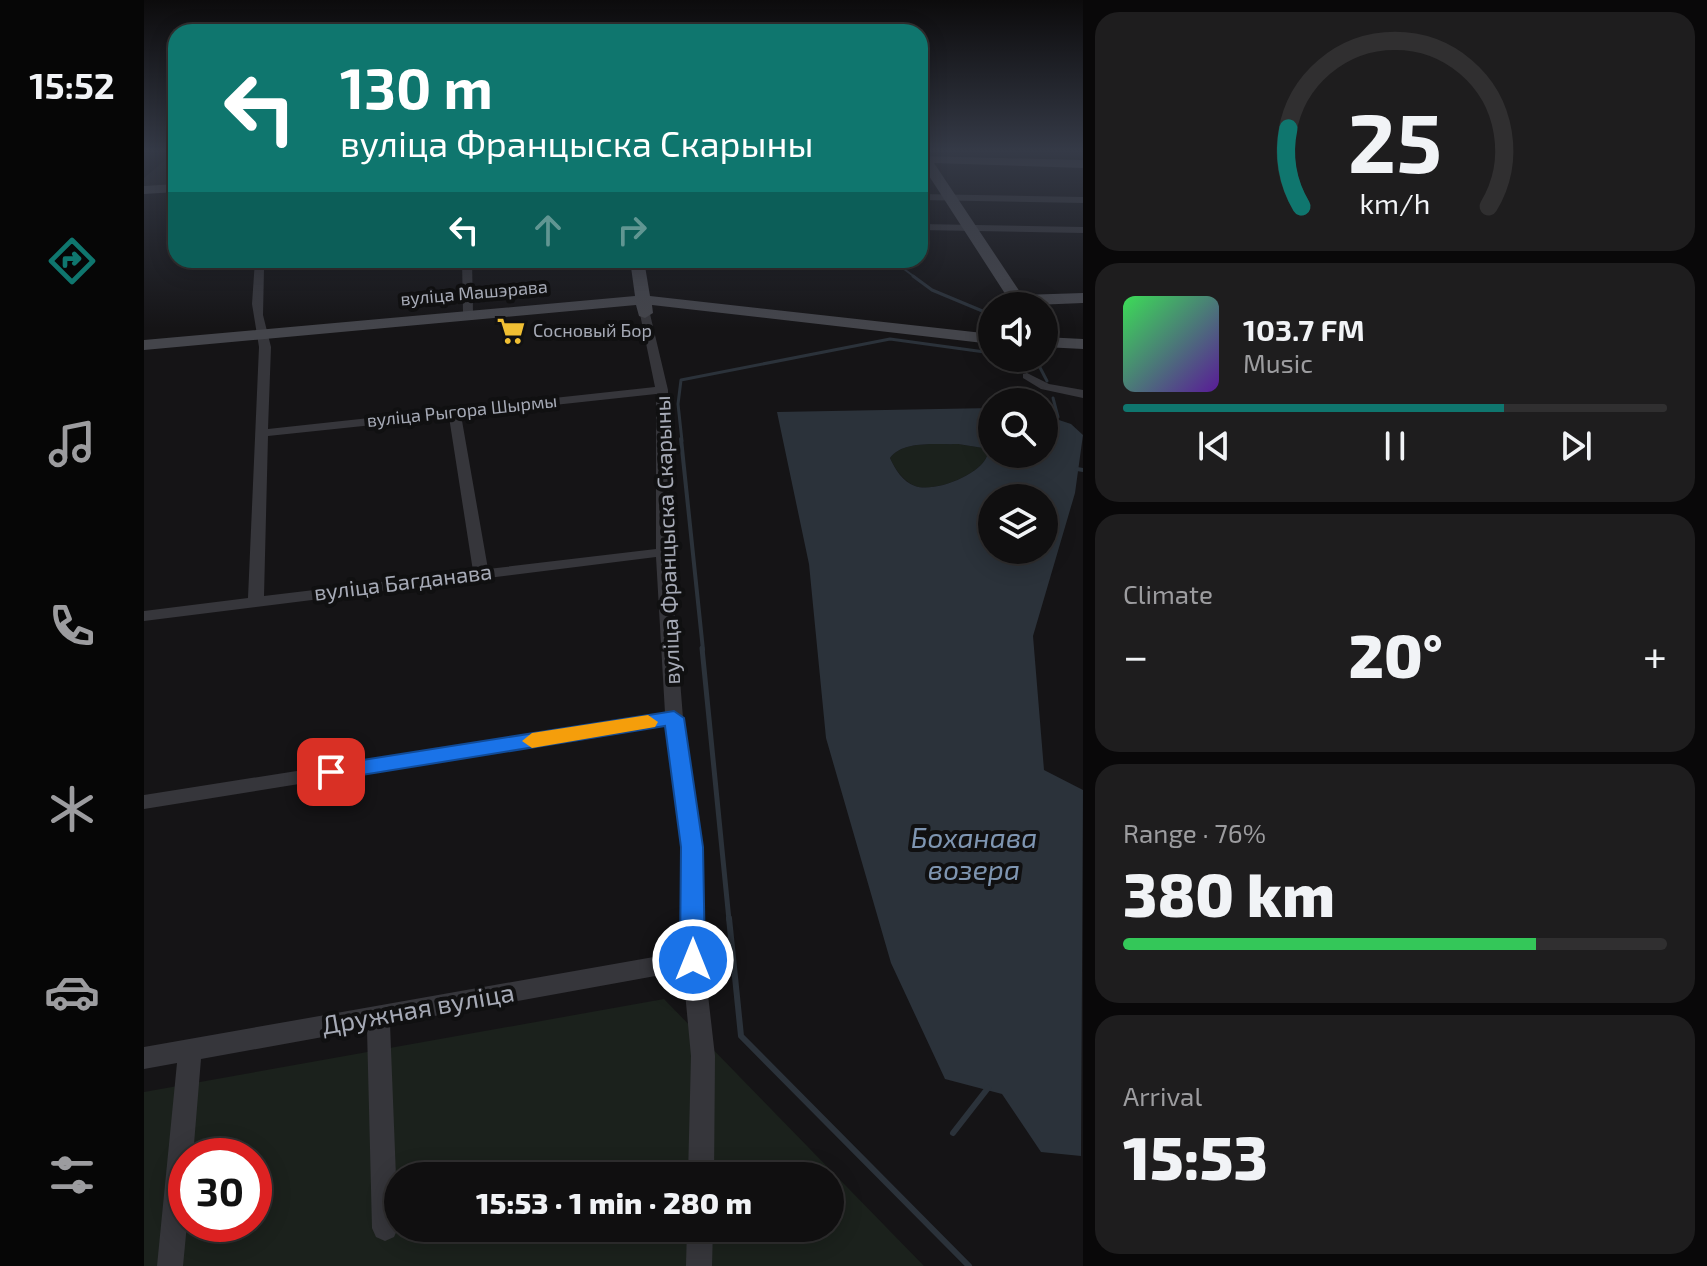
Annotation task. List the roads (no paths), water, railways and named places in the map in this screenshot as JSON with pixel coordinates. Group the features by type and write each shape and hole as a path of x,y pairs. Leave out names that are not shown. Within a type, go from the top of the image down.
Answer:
{"street":[{"path":"959,210 1013,292"},
{"path":"928,227 1083,230"},
{"path":"256,600 262,433 262,340 255,298 258,268"},
{"path":"467,268 468,313"},
{"name":"вуліца Францыска Скарыны","path":"638,268 662,390 663,552 674,718 692,847 693,960 703,1056 701,1162"},
{"path":"1058,300 1083,298"},
{"name":"вуліца Машэрава","path":"144,345 262,340 601,315 644,307"},
{"name":"вуліца Машэрава","path":"144,359 468,313 644,307 808,319 978,337"},
{"path":"1058,343 1083,344"},
{"path":"1027,376 1045,387 1083,394"},
{"name":"вуліца Рыгора Шырмы","path":"262,433 662,390"},
{"path":"454,412 481,572"},
{"name":"вуліца Багданава","path":"144,616 481,572 663,552"},
{"path":"144,802 674,718"},
{"name":"Дружная вуліца","path":"144,1058 693,960"},
{"path":"378,1016 384,1198"},
{"path":"170,1266 190,1050"},
{"path":"699,1266 700,1242"}],"water":[{"name":"Боханава возера","path":"978,408 978,447 958,444 912,446 903,448 890,458 907,481 923,488 956,481 978,467 1058,468 1058,420 1071,424 1083,435 1075,493 1058,551 1058,484 978,484 978,564 1054,564 1033,636 1044,770 1083,790 1081,1156 1041,1152 1002,1094 945,1079 891,963 826,738 809,564 777,412"}],"waterway":[{"path":"903,268 916,278"},
{"path":"913,276 932,290 978,309"},
{"path":"682,441 678,404 681,380 890,339 978,351"},
{"path":"1042,372 1047,381"},
{"path":"681,439 703,650"},
{"path":"1077,469 1083,470"},
{"path":"702,648 729,920"},
{"path":"729,918 741,1036 969,1266"},
{"path":"953,1133 988,1088"}],"place":[{"name":"Сосновый Бор","path":"511,331"}]}
